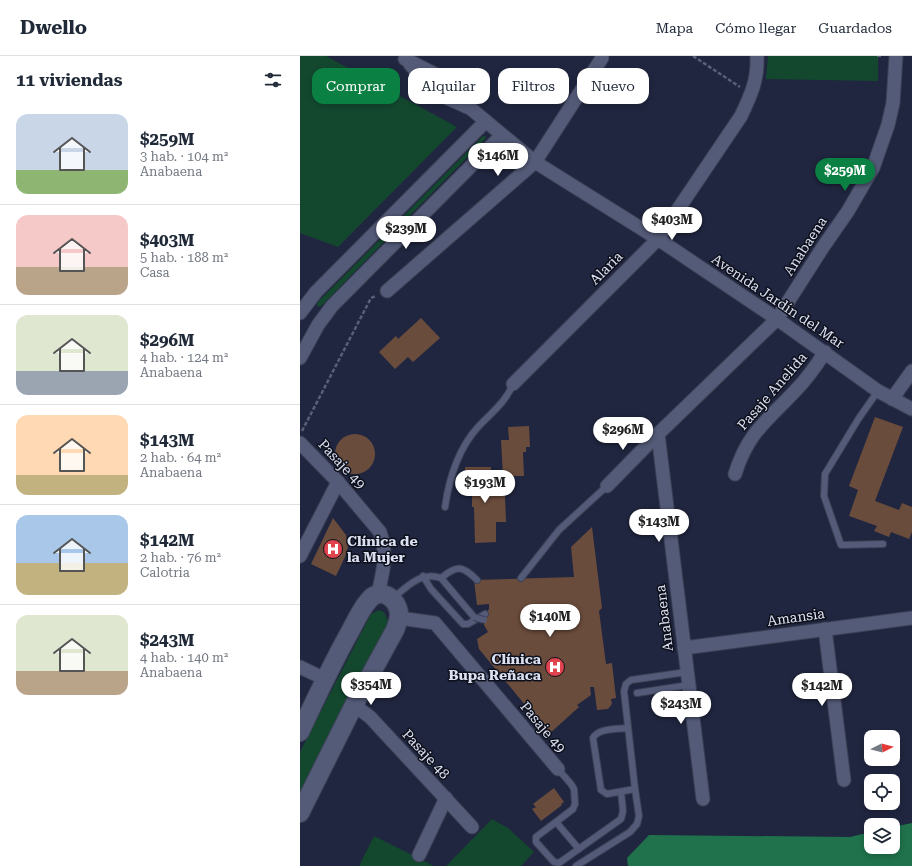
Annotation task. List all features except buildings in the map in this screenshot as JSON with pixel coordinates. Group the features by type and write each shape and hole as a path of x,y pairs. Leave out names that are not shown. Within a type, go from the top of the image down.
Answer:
{"street":[{"name":"Alaria","path":"513,384 658,239 741,116 752,94 756,78 756,56"},
{"name":"Anabaena","path":"606,486 777,319 848,211 873,168 884,140 893,103 896,56"},
{"name":"Avenida Jardín del Mar","path":"403,58 445,79 470,108 535,162 658,239 825,352 878,391 912,409"},
{"path":"387,291 535,162 602,58"},
{"path":"318,325 300,313 316,292 486,121"},
{"path":"300,358 303,343 332,306 502,135"},
{"name":"Pasaje Anelida","path":"735,474 739,460 752,436 772,413 802,384 825,352"},
{"path":"892,399 912,371"},
{"name":"Anabaena","path":"658,434 703,799"},
{"name":"Pasaje 49","path":"300,443 338,482 380,532 384,542 386,558 386,596"},
{"path":"300,556 338,482"},
{"path":"300,732 325,680 365,605 369,599 386,596 397,605 399,618 395,630 354,705 300,813"},
{"name":"Pasaje 49","path":"399,618 435,624 558,769"},
{"name":"Amansia","path":"684,648 912,618"},
{"path":"825,630 844,780"},
{"path":"300,667 325,680"},
{"name":"Pasaje 48","path":"354,705 370,717 472,827"},
{"path":"419,854 446,798"}],"lane":[{"path":"445,507 451,476 466,444 476,429 505,399 513,384"},
{"path":"878,391 859,418 825,474 824,496 841,545 883,544"},
{"path":"522,578 559,530 606,486"},
{"path":"441,578 449,572 456,569 462,569 468,571 477,580"},
{"path":"386,596 423,576 433,576 441,578 474,617 484,617 468,624 463,624 431,589 423,576"},
{"path":"637,693 688,678"},
{"path":"576,866 634,828 637,824 639,816 624,690 626,684 631,680 688,678"},
{"path":"628,728 599,732 596,733 593,738 600,790 607,794 635,789"},
{"path":"558,769 574,789 575,804 573,809 536,837 536,842 554,862 559,863 621,818 624,811 621,792"},
{"path":"556,822 579,849"}],"path":[{"path":"693,56 752,94"},
{"path":"300,436 371,298 387,291"}],"green space":[{"path":"300,56 326,56 348,68 312,68 312,104 400,104 400,96 408,100 408,104 415,104 457,127 338,247 300,233"},
{"path":"768,56 878,56 878,81 766,79"},
{"path":"483,136 486,136 485,139 321,306 318,307 318,302"},
{"path":"379,610 384,612 389,623 300,796 300,752 371,614"},
{"path":"492,819 508,828 534,852 521,866 446,866"},
{"path":"912,823 912,866 628,866 627,858 649,835 850,837 864,834 864,854 900,854 900,826"},
{"path":"374,836 434,866 359,866"}],"place":[{"name":"Clínica de la Mujer","path":"333,549"},
{"name":"Clínica Bupa Reñaca","path":"555,667"}]}
